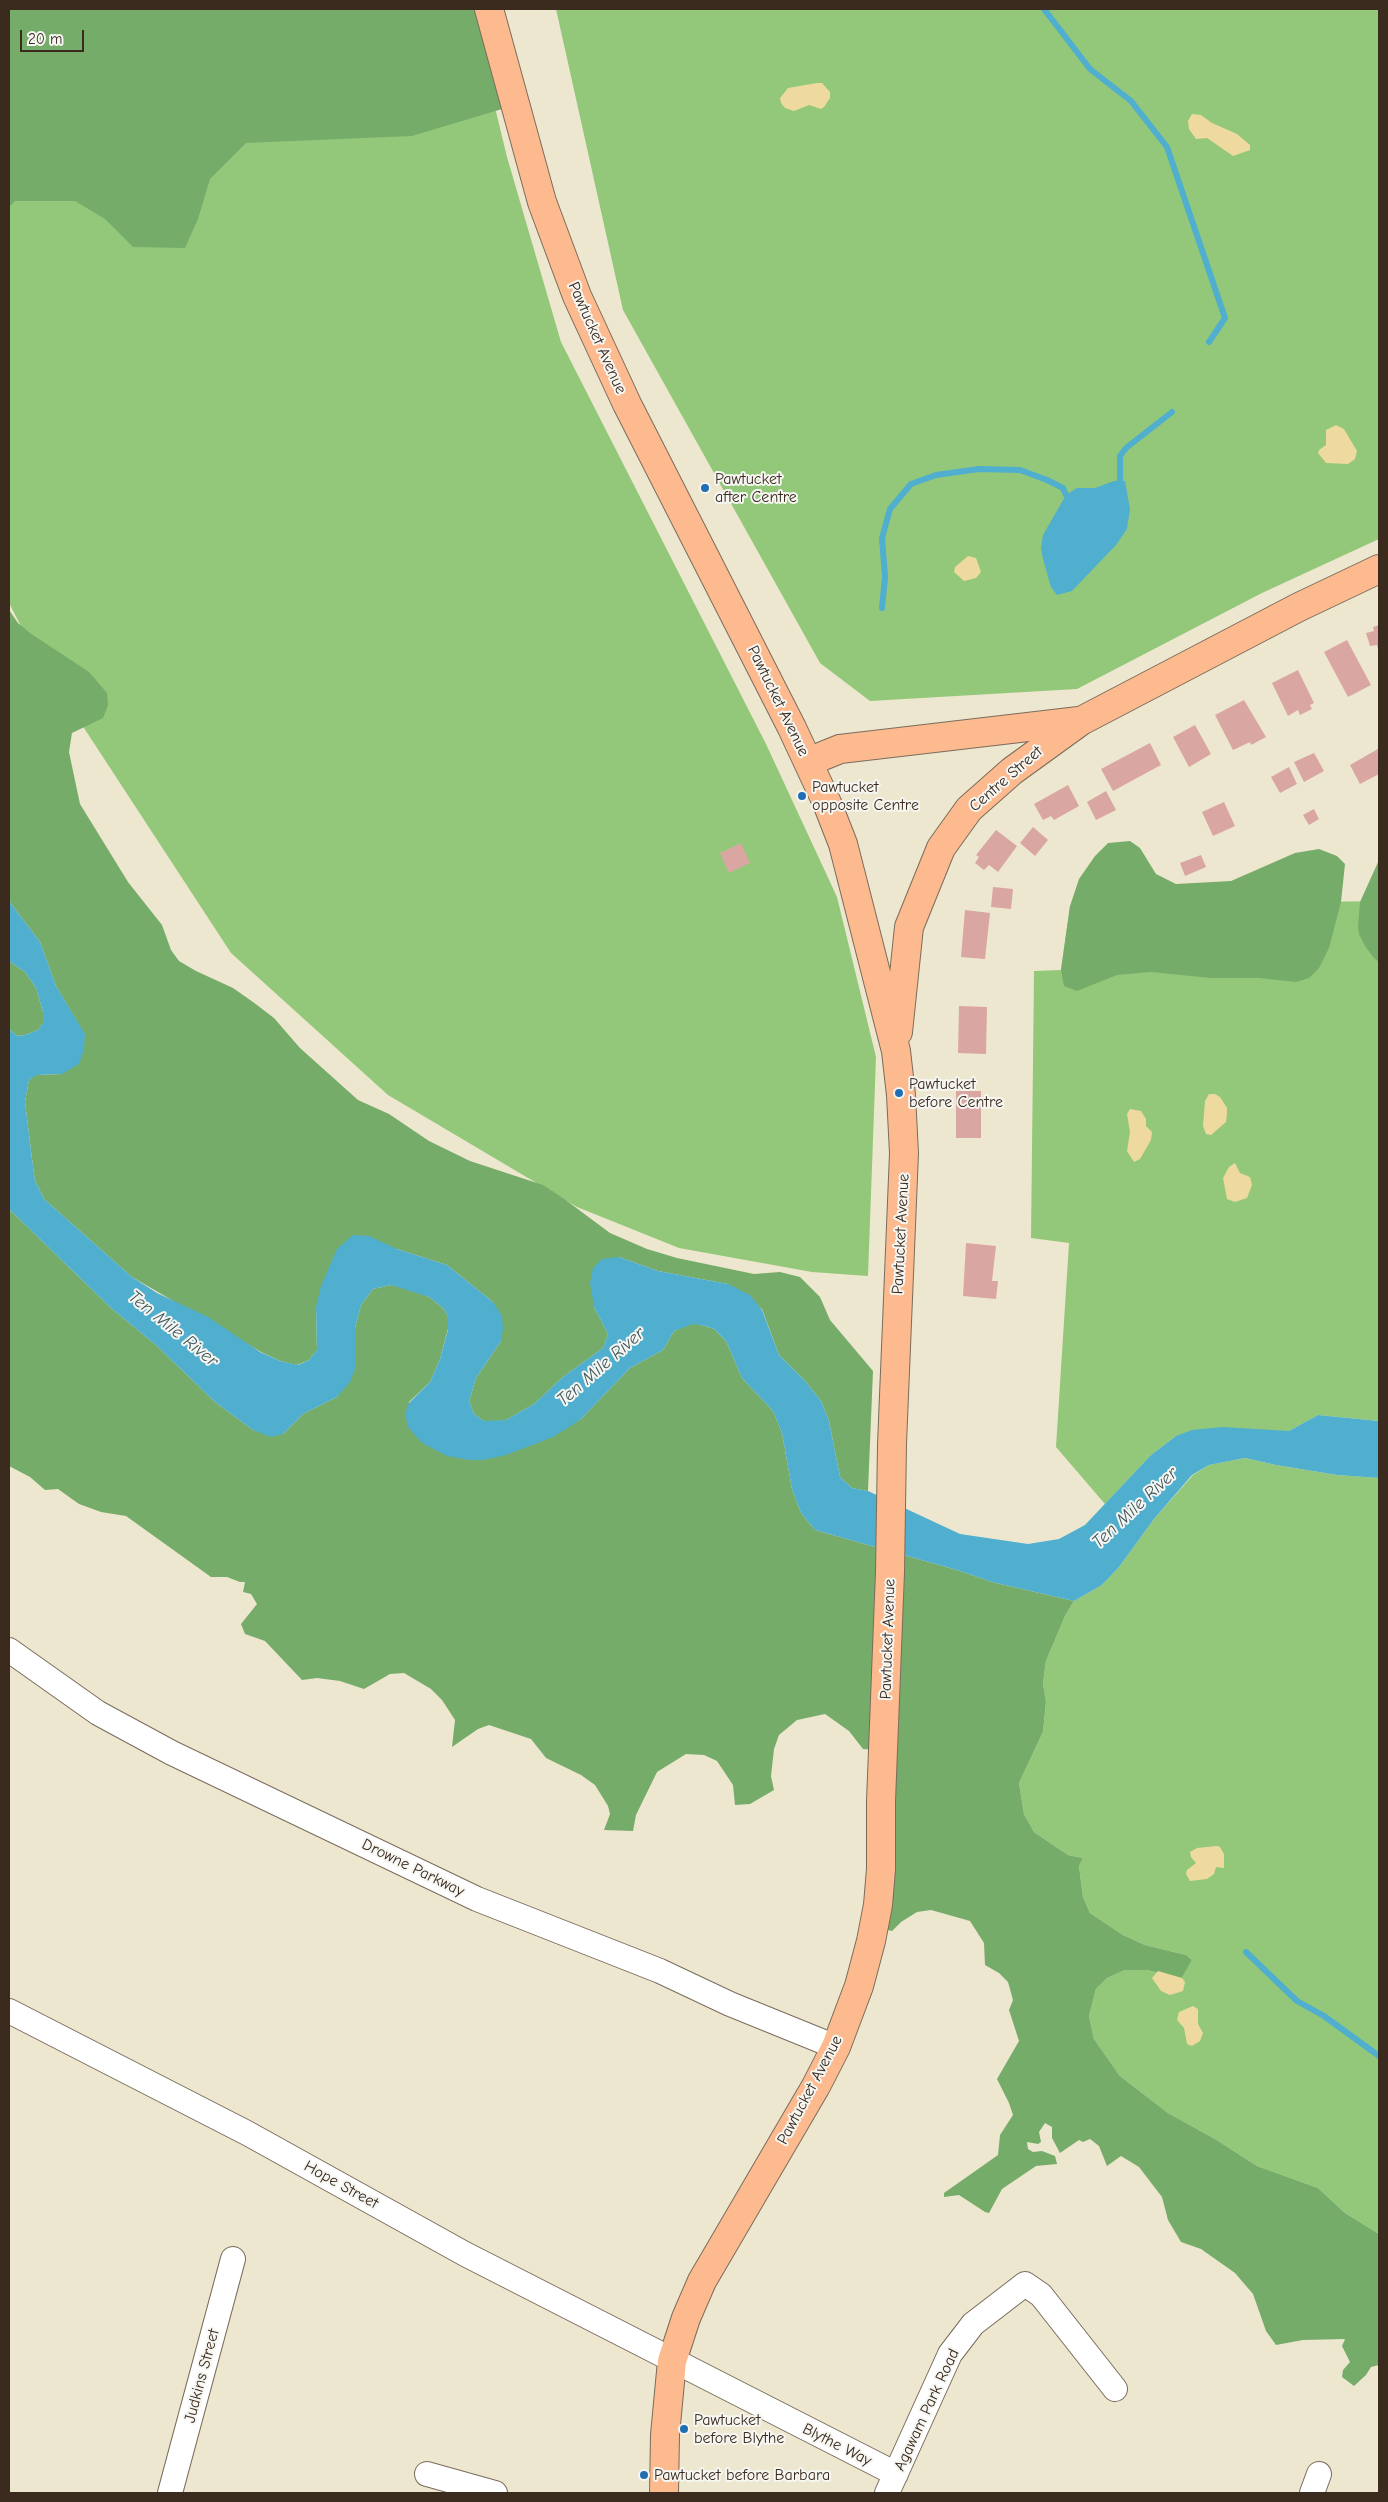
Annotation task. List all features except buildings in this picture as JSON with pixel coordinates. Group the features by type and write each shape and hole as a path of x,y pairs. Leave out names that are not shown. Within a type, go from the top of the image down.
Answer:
{"main road":[{"name":"Pawtucket Avenue","path":"489,9 542,202 577,296 627,404 808,762 843,844 896,1051 904,1153 892,1444 890,1572 881,1801 881,1869 872,1941 859,1986 836,2046 816,2086 702,2281 672,2360 665,2435 664,2493"},
{"name":"Centre Street","path":"896,1051 909,927 941,848 969,810 1033,754 1081,721 1299,607 1379,569"},
{"name":"Centre Street","path":"808,762 840,749 1081,721"}],"street":[{"name":"Drowne Parkway","path":"9,1650 98,1713 172,1754 477,1899 660,1971 730,2004 836,2046"},
{"name":"Hope Street","path":"9,2011 247,2133 465,2254 672,2360"},
{"name":"Judkins Street","path":"170,2493 233,2259"},
{"name":"Agawam Park Road","path":"892,2484 950,2354 973,2324 1025,2284 1041,2295 1115,2390"},
{"name":"Blythe Way","path":"672,2360 892,2484"},
{"path":"427,2474 494,2493"}],"green space":[{"path":"9,9 486,9 512,106 412,136 246,143 210,179 198,219 185,248 133,247 105,219 75,201 15,201 9,207"},
{"path":"556,9 1379,9 1379,539 1262,593 1077,689 870,701 820,663 623,310"},
{"path":"481,50 507,157 561,342 766,744 837,897 876,1057 868,1276 812,1272 679,1248 577,1207 388,1095 231,953 35,653 9,603 9,198"},
{"path":"9,610 18,623 30,633 89,672 107,693 108,705 103,718 72,733 69,752 80,804 128,882 162,925 171,950 179,961 233,988 253,1002 274,1018 300,1048 358,1100 389,1114 429,1141 470,1161 543,1185 610,1233 647,1249 677,1258 754,1274 780,1272 800,1277 820,1297 830,1320 873,1371 868,1491 852,1488 840,1477 829,1421 821,1401 806,1382 779,1355 762,1309 728,1284 658,1271 619,1257 594,1307 608,1334 603,1348 563,1377 534,1404 506,1420 490,1422 484,1421 474,1414 469,1401 476,1378 501,1341 493,1302 447,1265 397,1249 316,1307 317,1350 309,1360 297,1365 280,1361 261,1352 132,1277 44,1199 35,1181 32,1159 25,1102 29,1080 36,1075 62,1074 85,1035 56,986 40,942 9,901"},
{"path":"1130,841 1140,848 1156,874 1176,884 1231,881 1295,853 1319,849 1337,856 1345,864 1341,902 1329,948 1319,968 1309,978 1296,982 1259,978 1211,978 1151,972 1117,975 1077,991 1064,986 1061,970 1070,906 1079,879 1095,856 1108,843"},
{"path":"1379,860 1379,962 1365,946 1359,934 1358,926 1360,902"},
{"path":"1379,901 1379,1421 1318,1415 1289,1431 1176,1436 1151,1455 1105,1504 1056,1447 1069,1243 1031,1238 1034,971 1061,970 1070,906"},
{"path":"9,961 25,972 36,988 43,1012 43,1023 38,1030 25,1035 17,1036 9,1029"},
{"path":"9,1209 111,1308 156,1345 215,1402 253,1430 283,1434 303,1414 337,1397 355,1369 355,1328 361,1305 373,1289 391,1285 429,1297 443,1308 448,1316 448,1329 440,1359 430,1382 409,1402 408,1427 580,1420 630,1368 663,1350 674,1331 693,1323 714,1329 726,1341 742,1378 773,1411 782,1433 792,1489 801,1513 815,1530 957,1570 992,1582 1074,1601 1065,1616 1046,1661 1043,1683 1046,1702 1043,1732 1019,1783 1024,1814 1034,1832 1068,1855 1083,1858 1079,1866 1083,1897 1090,1913 1123,1935 1145,1945 1186,1955 1192,1960 1179,1982 1167,1975 1147,1970 1125,1970 1107,1978 1096,1989 1089,2016 1094,2039 1120,2076 1168,2113 1215,2139 1257,2166 1318,2188 1345,2213 1379,2234 1379,2365 1371,2367 1366,2375 1354,2386 1342,2377 1343,2370 1350,2362 1342,2346 1345,2339 1303,2340 1276,2345 1266,2331 1253,2294 1235,2273 1201,2249 1181,2242 1168,2220 1162,2197 1139,2167 1121,2156 1107,2166 1099,2146 1090,2139 1083,2142 1079,2140 1060,2153 1052,2138 1052,2127 1045,2123 1039,2132 1041,2142 1038,2144 1027,2142 1028,2149 1033,2152 1042,2151 1055,2156 1057,2164 1036,2166 1002,2189 989,2213 959,2195 944,2197 944,2193 998,2155 1000,2135 1013,2115 997,2079 1019,2041 1009,2010 1013,2000 1008,1982 999,1973 985,1965 984,1943 970,1921 931,1910 917,1912 901,1922 892,1931 869,1925 878,1750 863,1749 849,1731 825,1714 797,1720 779,1735 774,1749 771,1776 774,1790 750,1804 735,1805 733,1785 717,1761 704,1755 686,1754 657,1772 636,1815 633,1831 604,1830 610,1814 608,1806 595,1785 581,1775 546,1758 531,1739 489,1725 478,1729 452,1747 455,1720 442,1700 431,1689 404,1673 390,1674 364,1689 340,1681 317,1678 302,1680 265,1641 245,1634 241,1624 257,1604 251,1594 243,1592 245,1582 227,1577 211,1577 126,1516 101,1512 79,1504 58,1489 45,1490 30,1477 9,1466"},
{"path":"1245,1458 1337,1475 1379,1478 1379,2234 1345,2213 1318,2188 1257,2166 1215,2139 1168,2113 1120,2076 1094,2039 1089,2016 1096,1989 1107,1978 1125,1970 1147,1970 1167,1975 1181,1975 1192,1960 1186,1955 1145,1945 1123,1935 1090,1913 1083,1897 1079,1866 1083,1858 1068,1855 1034,1832 1024,1814 1019,1783 1043,1732 1046,1703 1043,1683 1046,1661 1065,1616 1074,1601 1102,1585 1119,1567 1154,1519 1193,1475 1209,1465"}],"sand":[{"path":"822,83 830,92 830,98 821,109 809,105 794,111 785,108 781,103 780,98 788,88"},
{"path":"1192,114 1201,115 1212,123 1237,134 1250,145 1250,150 1233,156 1207,138 1196,139 1189,129 1188,121"},
{"path":"1336,425 1344,429 1357,451 1355,459 1348,464 1326,463 1318,453 1326,445 1326,430"},
{"path":"968,556 976,558 981,572 976,578 964,581 954,572 955,567"},
{"path":"1209,1094 1215,1094 1220,1097 1227,1108 1226,1122 1211,1135 1206,1134 1203,1126 1205,1101"},
{"path":"1130,1109 1141,1111 1146,1119 1146,1126 1152,1132 1151,1140 1140,1159 1134,1162 1127,1151 1130,1132 1127,1114"},
{"path":"1235,1163 1240,1173 1250,1177 1252,1185 1247,1198 1235,1202 1227,1199 1223,1178 1229,1167"},
{"path":"1220,1847 1224,1854 1224,1868 1216,1867 1214,1874 1207,1879 1190,1881 1186,1874 1187,1870 1196,1863 1191,1857 1190,1852 1197,1848"},
{"path":"1158,1971 1182,1978 1185,1982 1183,1991 1170,1995 1161,1991 1152,1978"},
{"path":"1193,2006 1198,2009 1198,2024 1203,2033 1200,2041 1192,2046 1187,2044 1184,2028 1177,2020 1179,2012"}],"water":[{"path":"1114,481 1125,481 1130,509 1127,529 1116,545 1072,591 1057,595 1051,587 1043,559 1041,548 1043,535 1066,495 1077,488 1095,488"},
{"name":"Ten Mile River","path":"9,901 40,942 56,986 85,1034 84,1050 79,1064 62,1074 37,1075 29,1080 25,1102 32,1159 35,1181 44,1199 132,1277 157,1293 208,1317 260,1352 280,1361 298,1365 309,1360 317,1350 316,1307 321,1286 337,1249 353,1235 369,1236 397,1249 447,1265 493,1302 502,1316 503,1329 501,1341 476,1378 469,1401 474,1414 484,1421 506,1420 534,1404 563,1377 603,1348 608,1334 594,1307 590,1283 593,1268 602,1259 619,1257 658,1271 728,1284 750,1295 762,1310 779,1355 806,1382 821,1401 829,1421 840,1477 852,1488 868,1491 960,1534 1028,1544 1059,1539 1085,1525 1151,1455 1176,1436 1192,1430 1222,1427 1289,1431 1318,1415 1379,1421 1379,1478 1337,1475 1245,1458 1209,1465 1192,1475 1154,1519 1119,1567 1102,1585 1074,1601 992,1582 957,1570 815,1530 801,1513 792,1489 782,1433 773,1411 742,1378 726,1341 714,1329 705,1326 693,1324 674,1331 663,1350 630,1368 580,1420 553,1437 506,1455 483,1460 469,1460 447,1456 422,1443 408,1427 405,1414 409,1403 430,1382 440,1359 448,1330 448,1316 443,1308 429,1297 391,1285 373,1289 361,1305 355,1328 355,1369 350,1382 337,1397 303,1414 283,1434 271,1437 253,1430 215,1402 156,1345 111,1308 9,1209 9,1029 17,1036 38,1030 43,1023 43,1012 36,988 25,972 9,961"}],"waterway":[{"path":"1044,9 1090,69 1131,101 1167,147 1225,318 1209,342"},
{"path":"1120,481 1120,456 1126,448 1172,412"},
{"path":"882,608 885,577 882,538 890,509 911,484 936,475 979,469 1020,470 1063,488 1066,495"},
{"path":"1246,1952 1297,2001 1324,2016 1379,2056"}],"place":[{"name":"Pawtucket after Centre","path":"705,488"},
{"name":"Pawtucket opposite Centre","path":"802,796"},
{"name":"Pawtucket before Centre","path":"899,1093"},
{"name":"Pawtucket before Blythe","path":"684,2429"},
{"name":"Pawtucket before Barbara","path":"644,2475"}]}
